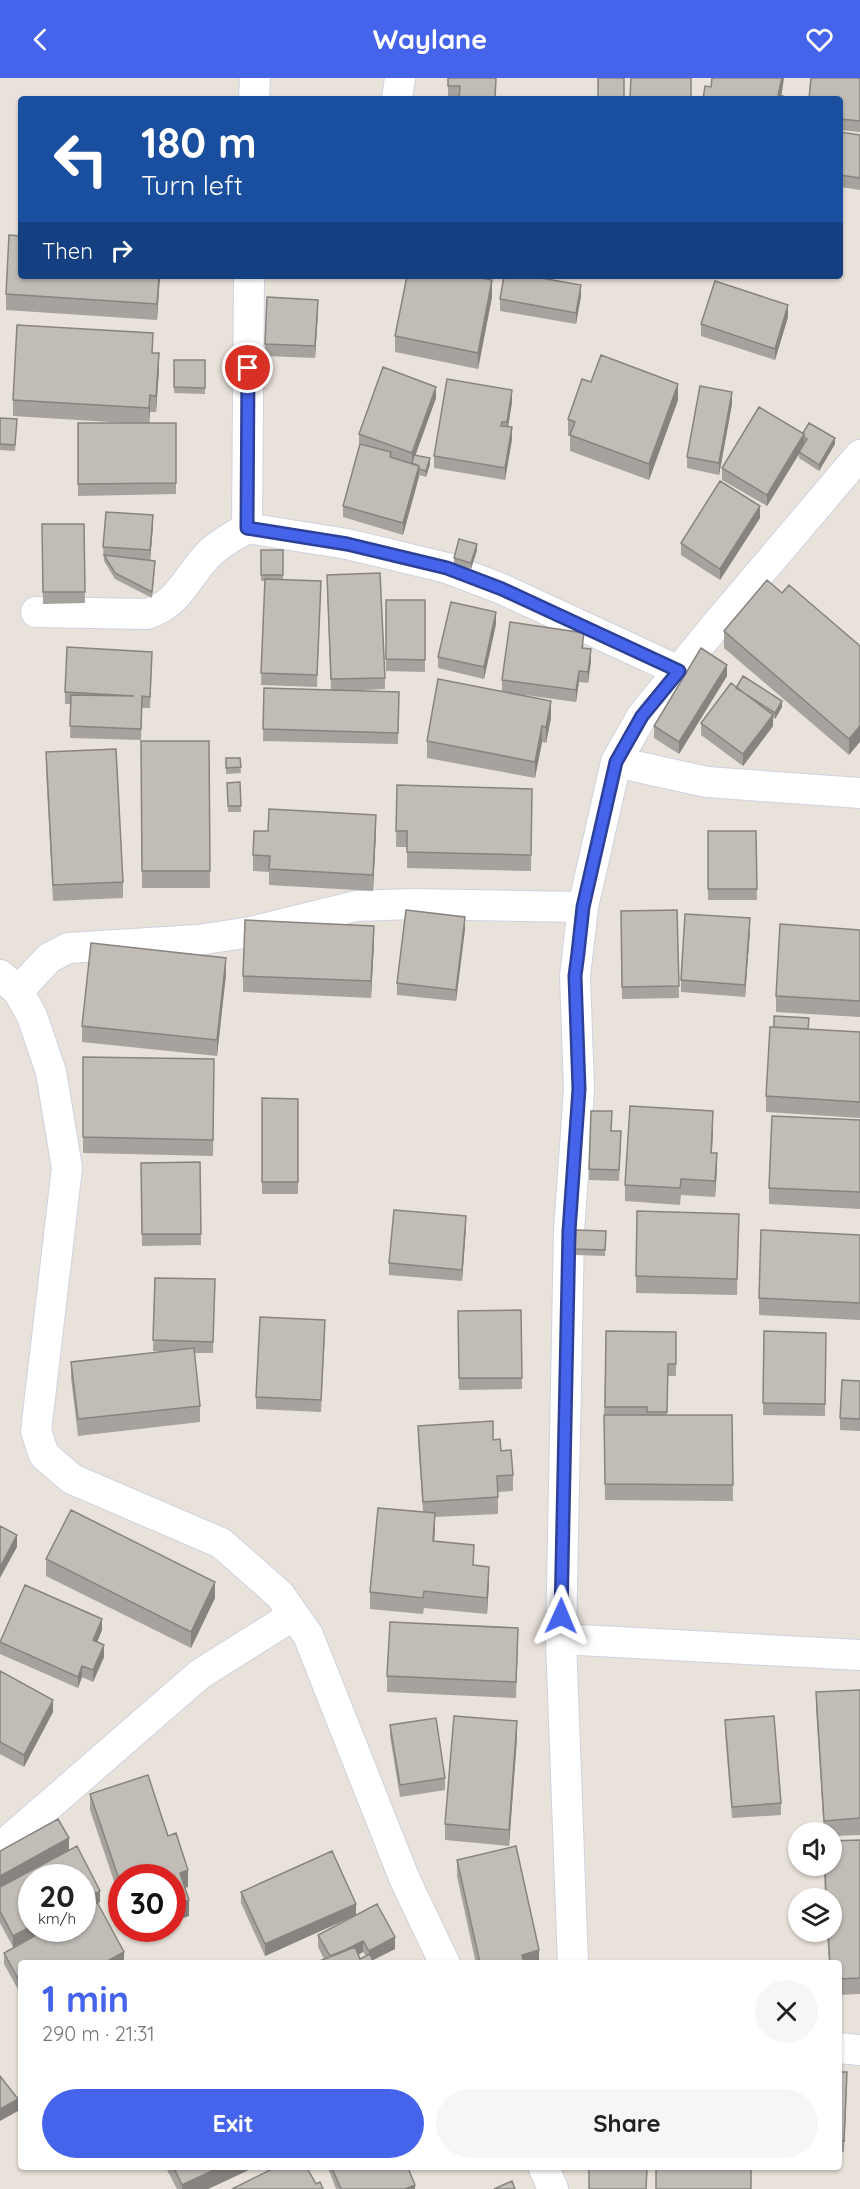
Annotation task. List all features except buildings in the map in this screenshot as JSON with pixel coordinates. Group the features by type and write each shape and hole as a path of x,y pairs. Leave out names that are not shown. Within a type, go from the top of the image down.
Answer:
{"street":[{"path":"254,96 255,78"},
{"path":"397,96 400,78"},
{"path":"247,528 249,279"},
{"path":"573,1960 561,1638 569,1231 579,1089 575,976 583,907 616,762 642,716 859,458"},
{"path":"36,612 147,614 161,609 176,597 190,575 209,553 247,528 347,544 447,568 502,589 679,671"},
{"path":"616,762 707,782 860,793"},
{"path":"443,1960 405,1880 308,1635 280,1595 221,1543 72,1479 44,1455 36,1431 67,1168 51,1072 33,1017 9,983 68,948 198,940 251,932 356,906 412,904 583,907"},
{"path":"0,1848 200,1674 294,1615"},
{"path":"561,1638 860,1655"},
{"path":"842,2048 860,2050"},
{"path":"545,2170 553,2189"}],"route":[{"path":"248,368 247,528 347,544 447,568 502,589 679,671 642,716 616,762 583,907 575,976 579,1089 569,1231 561,1616"}]}
